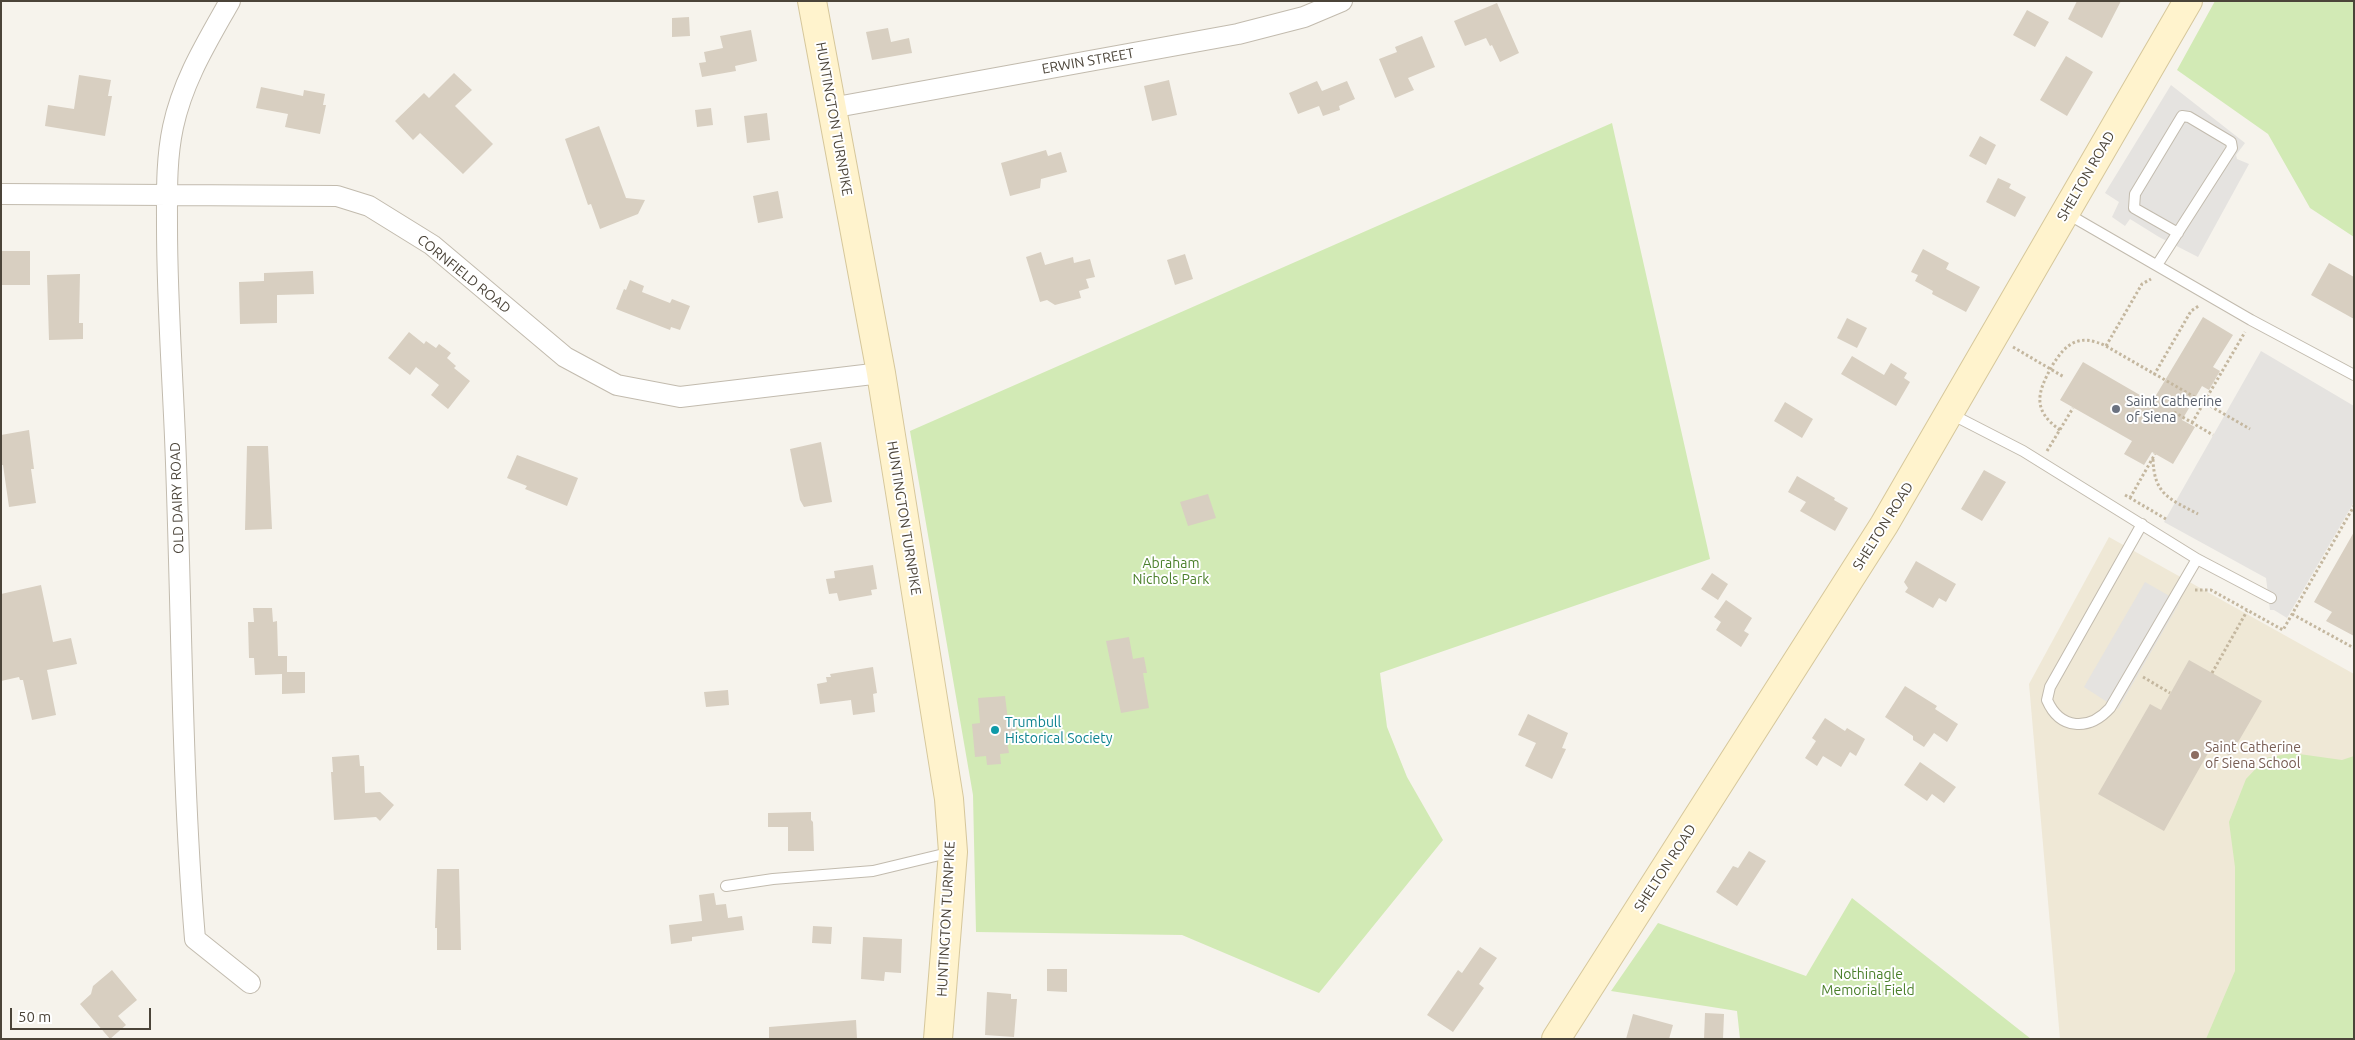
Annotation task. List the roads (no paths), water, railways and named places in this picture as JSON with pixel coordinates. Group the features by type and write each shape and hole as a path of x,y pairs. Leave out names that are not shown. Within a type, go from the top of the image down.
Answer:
{"main road":[{"name":"HUNTINGTON TURNPIKE","path":"812,1 881,373 948,799 953,852 938,1039"},
{"name":"SHELTON ROAD","path":"1556,1039 1874,541 1951,414 1993,336 2188,1"}],"street":[{"name":"OLD DAIRY ROAD","path":"230,1 187,78 171,134 167,159 167,260 181,579 182,735 195,939 250,983"},
{"name":"ERWIN STREET","path":"831,108 1238,34 1304,17 1342,1"},
{"name":"CORNFIELD ROAD","path":"1,194 337,196 369,206 432,245 565,357 617,385 680,397 881,373"}],"lane":[{"path":"2159,266 2232,148 2231,142 2190,117 2182,116 2133,200 2134,208 2178,233"},
{"path":"2065,212 2251,320 2354,376"},
{"path":"1951,414 2040,462 2198,559 2271,598"},
{"path":"2142,524 2050,687 2047,700 2057,718 2087,724 2101,718 2110,708 2198,559"},
{"path":"726,886 773,879 873,871 953,852"}],"place":[{"name":"Saint Catherine of Siena","path":"2116,409"},
{"name":"Trumbull Historical Society","path":"995,730"},
{"name":"Saint Catherine of Siena School","path":"2195,755"}],"park label":[{"name":"Abraham Nichols Park","path":"1171,572"},
{"name":"Nothinagle Memorial Field","path":"1868,982"}]}
